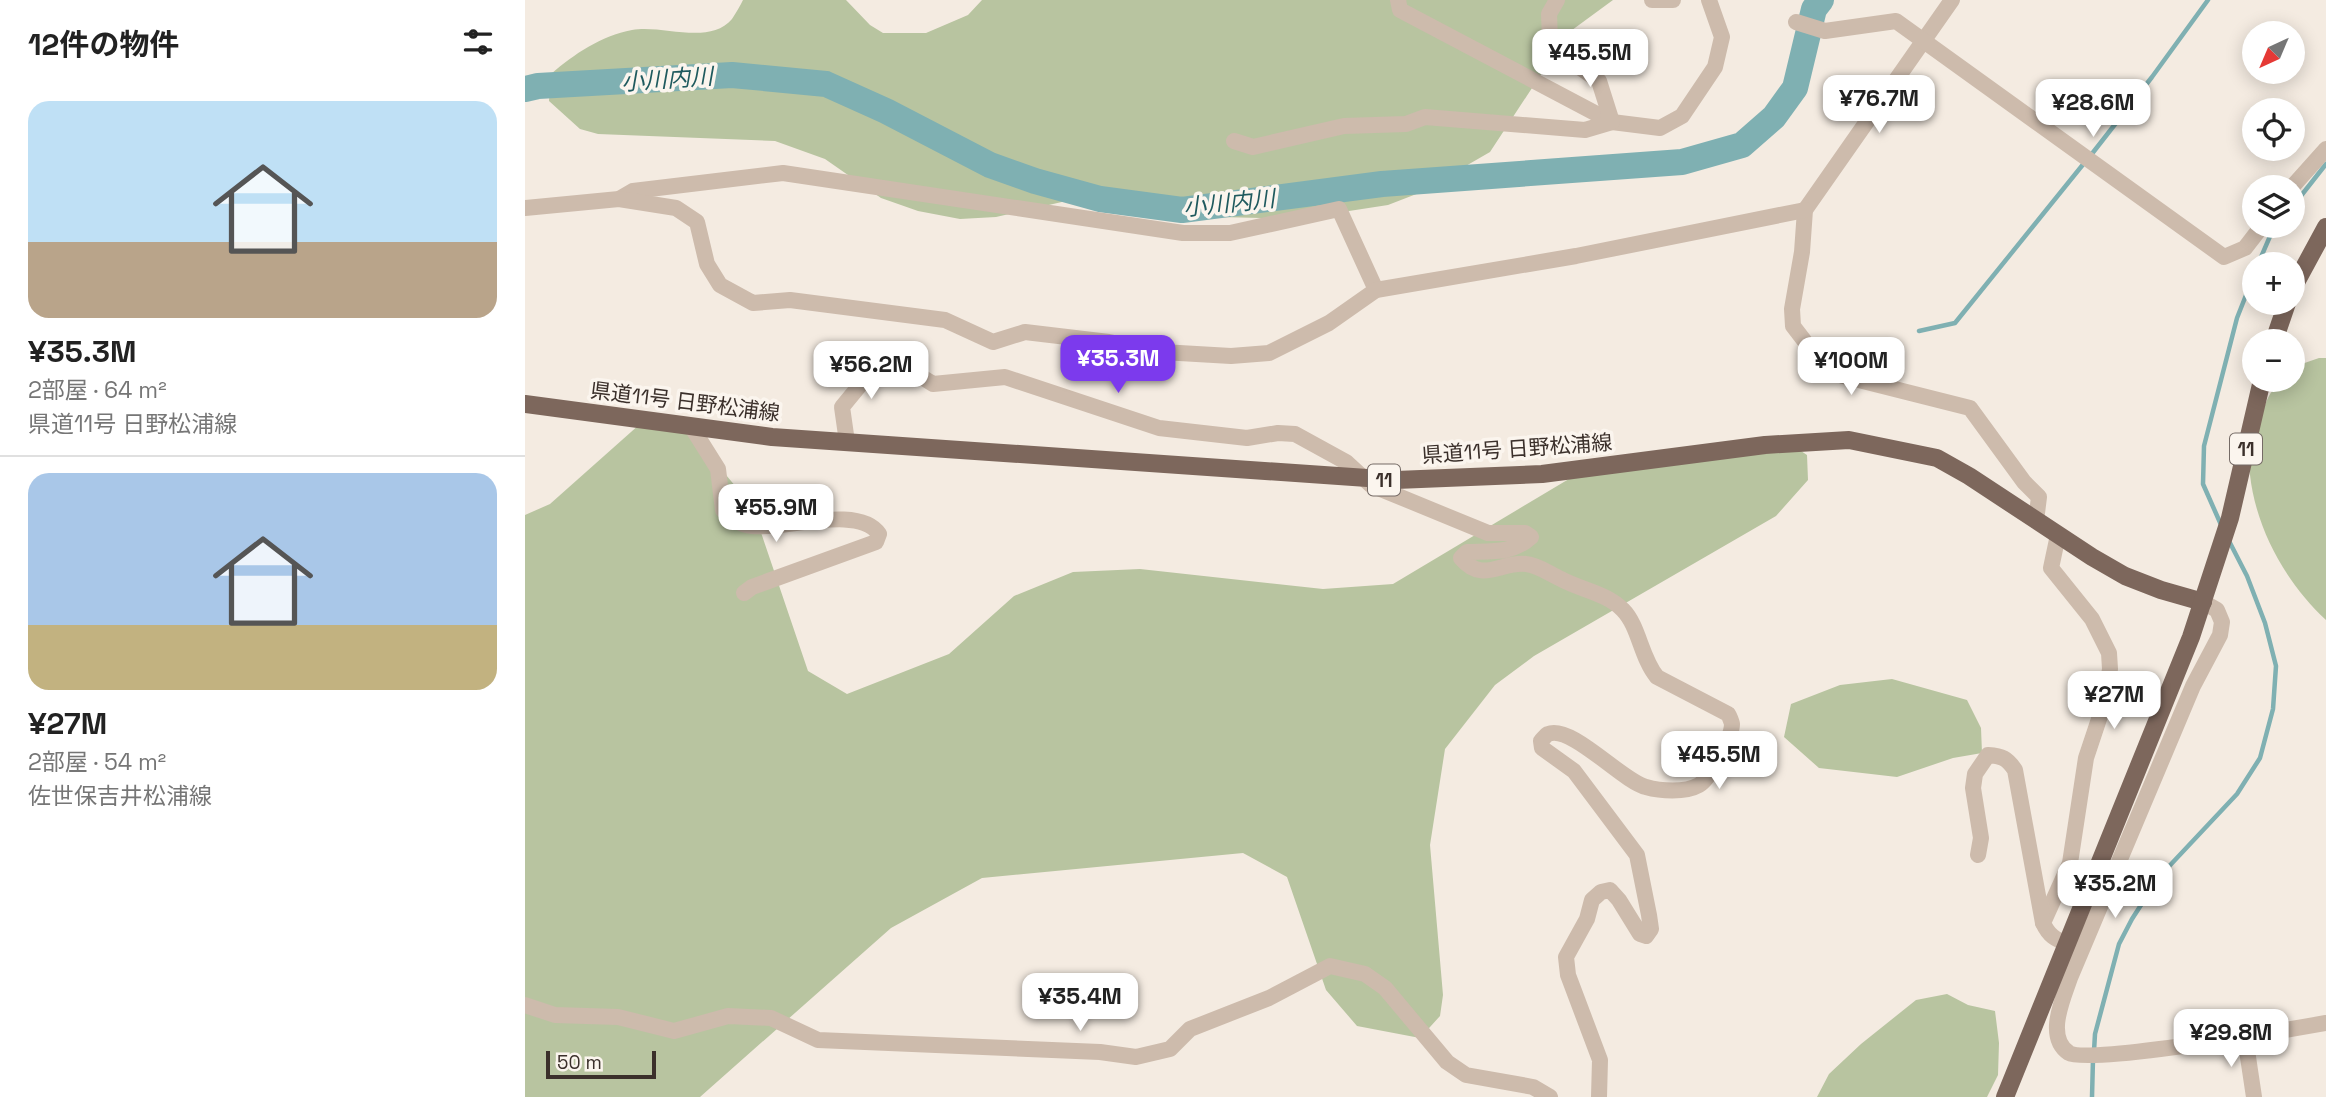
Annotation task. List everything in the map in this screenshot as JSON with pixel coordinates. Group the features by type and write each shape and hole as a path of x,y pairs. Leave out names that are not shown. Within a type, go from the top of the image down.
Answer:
{"main road":[{"path":"2305,266 2326,227"},
{"name":"11","path":"2203,602 2230,518 2259,392"},
{"name":"県道11号 日野松浦線","path":"525,404 772,437 1396,481 1542,474 1765,445 1849,440 1937,458 2125,576 2203,602"},
{"path":"2005,1097 2203,602"}],"street":[{"path":"1398,0 1399,10 1612,122 1660,128 1682,116 1715,66 1722,37 1709,0"},
{"path":"1557,0 1549,14 1550,40 1561,54 1599,81 1612,122"},
{"path":"1652,0 1672,0"},
{"path":"1952,0 1805,211 1802,252 1792,309 1793,326 1816,356 1843,376 1970,408 2024,482 2039,497 2036,521"},
{"path":"1796,22 1825,31 1896,21 2224,257 2245,248 2253,238"},
{"path":"1234,141 1254,147 1344,126 1406,124 1425,117 1585,130 1612,122"},
{"path":"2303,175 2326,149"},
{"path":"619,199 633,191 783,173 1183,233 1230,233 1339,209 1376,290"},
{"path":"525,208 619,199 676,208 697,222 707,264 720,285 753,303 790,300 944,320 993,342 1024,332 1109,342 1161,352 1231,356 1269,353 1329,323 1376,290 1576,256 1805,211"},
{"path":"847,442 842,407 876,358 933,384 1005,377 1159,428 1247,438 1278,433 1295,434 1346,461 1371,485 1488,533 1525,533 1531,537 1523,544 1502,551 1467,552 1461,558 1478,570 1491,571 1526,564 1602,596 1623,610 1648,667 1657,677 1728,714 1732,724 1723,750 1700,785 1683,789 1657,790 1639,785 1571,738 1557,732 1547,734 1541,741 1542,748 1574,771 1637,855 1649,915 1651,929 1646,936 1640,934 1619,900 1609,890 1601,892 1593,900 1587,919 1566,957 1569,975 1600,1060 1599,1097"},
{"path":"691,426 717,469 723,510 737,522 751,526 784,526 828,518 850,520 875,529 879,534 876,542 753,587 744,593"},
{"path":"2043,923 2070,863 2086,758 2104,704 2110,669 2109,653 2092,620 2051,568 2058,535"},
{"path":"2203,602 2217,610 2222,622 2220,635 2193,686 2075,965 2057,1021 2058,1036 2067,1052 2077,1056 2102,1056 2326,1023"},
{"path":"1978,855 1981,838 1973,788 1975,774 1988,755 2000,755 2008,760 2015,770 2043,923 2048,933 2068,944"},
{"path":"525,1005 555,1015 618,1017 674,1031 728,1016 771,1018 818,1040 1100,1052 1136,1057 1170,1049 1190,1029 1269,998 1330,966 1365,974 1385,988 1447,1062 1467,1075 1534,1087 1550,1097"},
{"path":"2245,1037 2254,1097"}],"green space":[{"path":"743,0 846,0 870,25 883,33 926,33 968,15 982,0 1613,0 1568,33 1490,152 1419,193 1388,205 1297,219 1219,217 1155,196 1101,193 996,217 960,219 918,211 881,198 825,159 775,141 598,134 580,129 549,101 551,74 599,41 632,30 698,33 711,31 732,19"},
{"path":"2326,358 2326,620 2298,589 2275,554 2259,515 2250,475 2266,402 2272,392 2305,392 2305,363"},
{"path":"669,422 695,438 752,506 808,671 847,694 949,654 1014,596 1073,572 1140,569 1323,589 1393,584 1589,467 1789,443 1807,455 1808,480 1776,516 1534,656 1495,685 1445,749 1430,845 1443,995 1440,1016 1420,1038 1357,1026 1326,990 1287,877 1243,853 982,878 891,928 700,1097 525,1097 525,515 550,504 640,424"},
{"path":"1892,679 1967,700 1981,728 1982,753 1953,758 1897,777 1819,768 1784,737 1791,704 1840,685"},
{"path":"1947,994 1968,1005 1995,1011 1999,1043 1998,1075 1987,1097 1817,1097 1829,1074 1861,1044 1916,1000"}],"waterway":[{"name":"小川内川","path":"525,89 538,86 732,75 826,84 886,111 990,165 1035,181 1100,199 1182,210 1382,184 1682,162 1742,145 1774,117 1795,88 1814,9 1821,0"},
{"path":"2091,155 2208,0"},
{"path":"1919,331 1955,323 2085,162"},
{"path":"2305,191 2326,164"},
{"path":"2263,252 2269,238"},
{"path":"2222,527 2203,484 2204,446 2242,305"},
{"path":"2094,1051 2095,1034 2119,944 2132,919 2159,877 2237,794 2260,758 2273,709 2276,666 2265,623 2247,576 2229,541"},
{"path":"2092,1097 2093,1059"}]}
